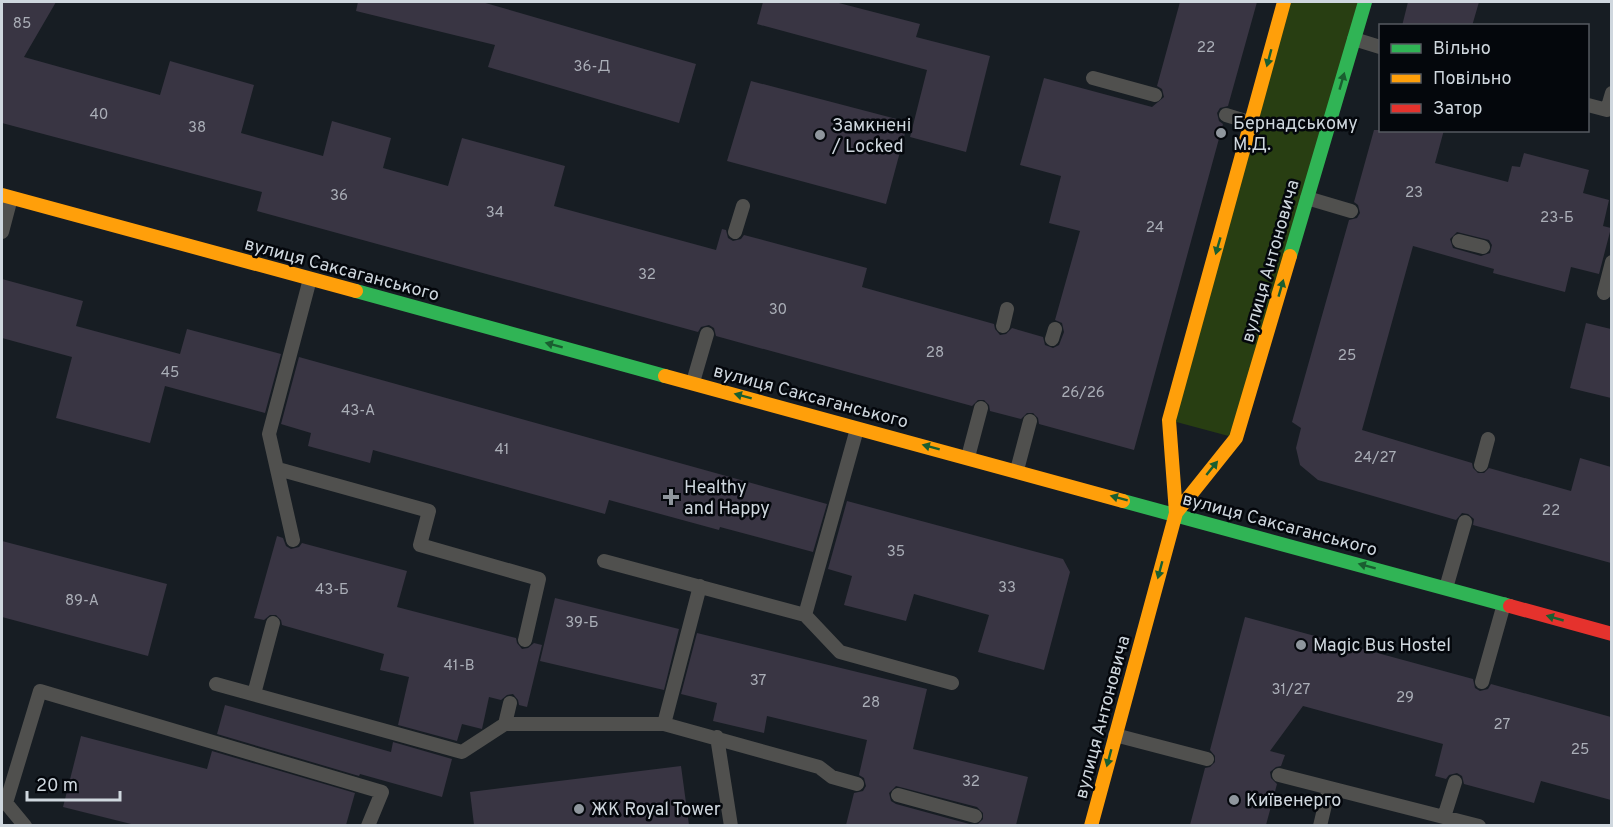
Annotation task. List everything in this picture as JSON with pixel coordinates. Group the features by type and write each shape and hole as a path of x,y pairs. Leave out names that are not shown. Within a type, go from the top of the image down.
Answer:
{"main road":[{"name":"вулиця Антоновича","path":"1091,825 1176,513 1169,420 1284,2"},
{"name":"вулиця Антоновича","path":"1176,513 1236,438 1365,2"},
{"name":"вулиця Саксаганського","path":"6,196 1176,513 1611,634"}],"lane":[{"path":"1354,39 1379,47"},
{"path":"1094,78 1155,95"},
{"path":"1589,106 1609,116 1611,93"},
{"path":"1226,115 1252,123"},
{"path":"2,232 6,196"},
{"path":"1307,198 1351,211"},
{"path":"735,232 743,206"},
{"path":"1459,241 1483,247"},
{"path":"1604,293 1611,262"},
{"path":"293,540 269,434 310,279"},
{"path":"1003,326 1007,309"},
{"path":"693,382 706,334"},
{"path":"968,457 981,408"},
{"path":"1017,470 1030,422"},
{"path":"805,615 858,427"},
{"path":"1481,465 1488,440"},
{"path":"278,469 429,511 420,544 539,579 525,640"},
{"path":"1446,588 1465,522"},
{"path":"604,561 805,615 840,652 952,683"},
{"path":"664,724 700,586"},
{"path":"1482,681 1504,604"},
{"path":"254,694 273,623"},
{"path":"216,684 462,752 505,724 664,724 819,767 832,777 857,784"},
{"path":"25,825 6,803 40,691 382,792 368,825"},
{"path":"505,724 510,703"},
{"path":"1115,735 1208,759"},
{"path":"717,737 731,825"},
{"path":"1279,775 1479,825"},
{"path":"1444,817 1455,782"},
{"path":"1320,825 1329,788"},
{"path":"898,795 975,816"}],"green space":[{"path":"1284,2 1365,2 1236,438 1169,420"}],"building":[{"path":"2,2 56,2 24,57 160,95 170,61 254,85 241,133 323,156 332,121 391,138 383,168 448,186 462,138 565,166 554,206 716,250 722,229 726,230 728,238 733,241 741,239 744,235 867,268 862,287 994,324 1000,335 1006,334 1012,328 1043,337 1045,345 1053,348 1059,345 1064,332 1062,323 1055,320 1080,231 1049,223 1061,176 1020,165 1044,78 1152,107 1164,97 1162,89 1157,86 1180,2 1257,2 1228,106 1220,108 1217,113 1219,121 1223,124 1134,450 1039,424 1038,418 1033,413 1027,413 1021,419 990,411 989,405 984,400 978,400 972,406 716,336 714,328 709,325 701,327 698,332 257,211 262,192 2,123"},
{"path":"358,2 482,2 696,64 679,123 488,67 495,45 356,11"},
{"path":"763,2 835,2 920,24 916,37 990,56 966,152 910,137 927,70 757,24"},
{"path":"1408,2 1479,2 1473,24 1402,24"},
{"name":"Замкнені / Locked","path":"751,81 908,122 886,204 727,161"},
{"path":"1374,130 1379,130 1379,132 1443,132 1435,163 1508,182 1512,166 1520,167 1524,153 1589,170 1583,193 1609,200 1603,226 1611,228 1599,274 1571,267 1565,292 1493,273 1494,269 1413,246 1362,430 1472,463 1478,473 1484,473 1489,468 1571,491 1580,458 1611,467 1611,563 1473,525 1474,519 1468,514 1462,513 1456,520 1318,480 1300,465 1296,448 1301,428 1292,422 1349,220 1357,218 1360,213 1358,205 1354,202","holes":["1457,232 1489,240 1492,245 1490,253 1481,256 1453,248 1450,239"]},
{"path":"2,279 83,301 76,326 180,354 187,329 281,354 265,413 165,386 150,443 56,418 72,357 2,338"},
{"path":"1586,323 1611,329 1611,398 1570,388"},
{"path":"299,357 827,504 813,552 720,527 719,530 609,500 605,514 373,450 370,463 308,446 311,433 281,424"},
{"path":"847,501 1063,559 1070,572 1044,670 978,652 989,615 914,594 906,621 844,605 852,576 828,569"},
{"path":"277,536 283,538 286,546 291,549 299,547 302,543 407,571 397,607 516,638 522,649 534,643 542,645 527,707 519,705 513,694 501,700 489,697 482,729 462,724 457,741 398,725 409,677 380,670 384,654 282,625 276,615 270,615 264,620 254,618"},
{"path":"2,541 167,584 148,656 2,617"},
{"path":"555,598 679,629 664,690 540,661"},
{"path":"1245,617 1473,679 1475,688 1480,691 1488,689 1491,684 1611,717 1611,800 1541,781 1534,803 1464,784 1462,776 1457,773 1449,775 1446,779 1435,776 1443,744 1303,706 1270,751 1285,755 1281,766 1270,772 1271,778 1277,784 1266,825 1190,825 1205,768 1215,762 1215,756 1210,750"},
{"path":"697,633 927,689 913,749 1028,777 1016,825 973,825 846,825 854,793 863,791 866,786 864,778 859,775 867,740 767,716 764,733 713,721 717,703 681,694","holes":["896,786 977,807 983,813 983,819 973,825 891,801 889,793"]},
{"path":"225,705 391,752 393,742 452,759 442,797 360,774 359,776 217,734"},
{"path":"81,736 207,769 212,751 355,793 346,825 135,825 63,807"},
{"name":"ЖК Royal Tower","path":"681,766 689,825 474,825 470,792"}],"traffic: fast":[{"path":"1290,256 1365,2"},
{"path":"356,291 665,376"},
{"path":"1123,501 1510,606"}],"traffic: slow":[{"path":"1176,513 1169,420 1284,2"},
{"path":"2,195 356,291"},
{"path":"1176,513 1236,438 1290,256"},
{"path":"665,376 1123,501"},
{"path":"1091,826 1176,513"}],"traffic: jam":[{"path":"1510,606 1612,634"}],"place":[{"name":"Бернадському М.Д.","path":"1221,133"},
{"name":"Замкнені / Locked","path":"820,135"},
{"name":"Healthy and Happy","path":"671,497"},
{"name":"Magic Bus Hostel","path":"1301,645"},
{"name":"Київенерго","path":"1234,800"},
{"name":"ЖК Royal Tower","path":"579,809"}]}
